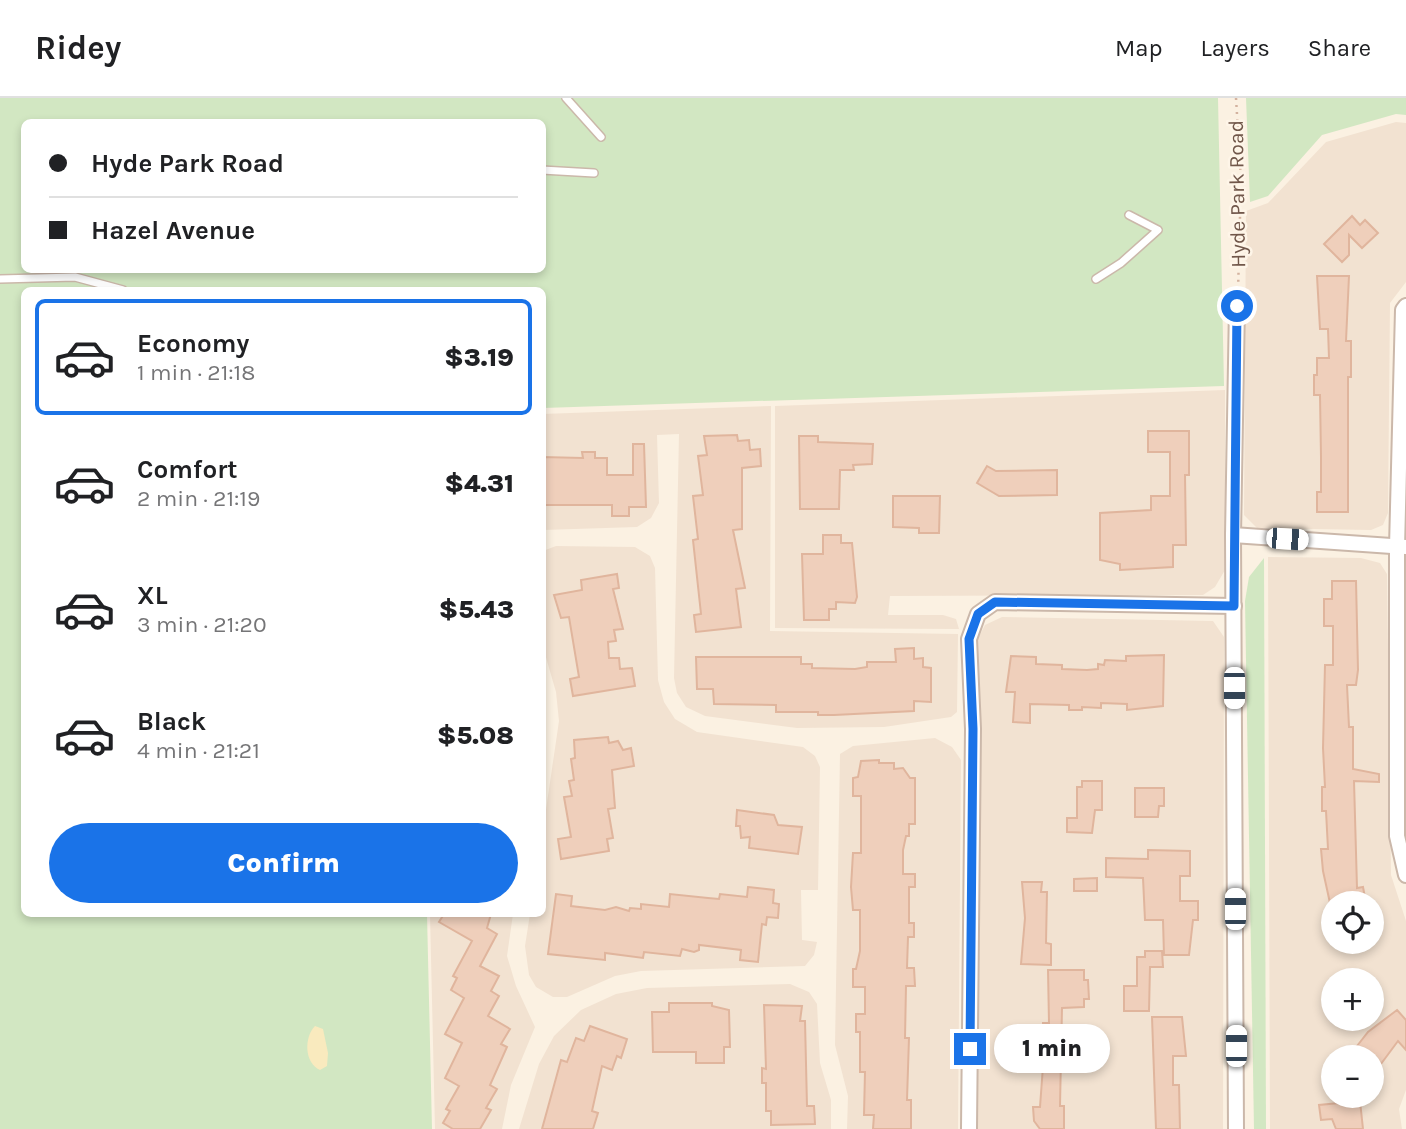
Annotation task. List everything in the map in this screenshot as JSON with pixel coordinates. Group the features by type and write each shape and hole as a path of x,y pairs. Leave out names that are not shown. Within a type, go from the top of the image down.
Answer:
{"street":[{"path":"1236,1129 1233,535 1237,306"},
{"path":"1406,306 1403,310 1397,836 1406,875"},
{"path":"1233,535 1402,547"},
{"path":"969,1129 973,729 969,639 978,614 995,602 1234,606"}],"lane":[{"path":"566,98 601,137"},
{"path":"546,170 594,173"},
{"path":"1096,279 1121,263 1158,230 1129,215"},
{"path":"0,279 75,277 113,287"}],"path":[{"name":"Hyde Park Road","path":"1236,98 1241,180 1237,306"}],"shaded area":[{"path":"1396,122 1406,123 1406,282 1390,303 1388,513 1383,525 1371,530 1257,528 1244,515 1246,211 1268,203 1326,142"},
{"path":"1225,390 1225,570 1215,587 1203,595 890,596 888,615 943,615 956,619 959,629 775,628 775,406"},
{"path":"771,406 770,631 958,634 957,712 951,717 884,727 797,728 705,716 686,707 677,693 674,678 679,434 657,435 659,503 651,518 637,527 546,530 546,414"},
{"path":"556,546 635,547 650,556 655,568 658,680 664,702 675,719 697,732 803,747 815,756 820,767 818,890 801,890 802,940 817,942 814,955 805,966 641,971 615,976 567,997 553,997 536,987 529,975 525,946 530,917 546,917 546,810 559,721 556,692 546,657 546,550"},
{"path":"1268,557 1361,558 1380,563 1387,574 1391,875 1406,921 1406,1090 1399,1109 1402,1129 1270,1129"},
{"path":"1002,617 1213,621 1224,637 1223,1129 976,1129 976,642 985,625"},
{"path":"935,738 952,747 961,760 958,1129 847,1129 848,1096 835,1045 840,754 853,746"},
{"path":"430,917 513,917 507,956 516,986 535,1027 511,1085 502,1129 435,1129"},
{"path":"790,984 809,992 817,1004 820,1063 831,1100 831,1129 519,1129 539,1064 554,1036 581,1010 616,994 647,988"}],"green space":[{"path":"0,98 1218,98 1224,386 546,408 546,287 21,287 21,917 427,917 432,1129 0,1129"},
{"path":"1246,98 1406,98 1406,115 1396,114 1322,135 1268,196 1250,202"},
{"path":"1264,558 1266,1129 1254,1129 1245,601 1249,577"}],"sand":[{"path":"315,1026 323,1029 328,1053 327,1066 320,1070 311,1062 307,1050 311,1031"}],"building":[{"path":"1352,216 1360,225 1365,220 1378,233 1362,248 1349,235 1349,255 1342,262 1324,244"},
{"path":"1317,276 1349,276 1346,341 1351,341 1351,377 1348,377 1348,512 1317,512 1317,492 1321,492 1320,395 1314,395 1314,375 1317,375 1317,358 1329,358 1328,329 1320,329"},
{"path":"1148,431 1189,431 1189,475 1185,475 1186,545 1173,545 1173,567 1120,570 1120,564 1100,560 1100,513 1151,510 1151,496 1170,496 1170,452 1148,452"},
{"path":"737,435 738,441 749,440 750,450 760,449 761,466 742,468 742,529 733,530 745,588 736,589 741,627 696,632 694,615 701,614 693,540 698,539 693,496 703,495 698,456 707,455 704,436"},
{"path":"799,436 818,436 818,442 873,444 872,464 853,465 854,470 840,470 839,509 800,509"},
{"path":"633,444 644,444 646,507 629,507 629,516 612,516 612,505 546,505 546,457 583,458 582,452 595,452 595,458 607,458 607,475 633,475"},
{"path":"987,466 996,471 1057,470 1057,495 999,496 977,483"},
{"path":"893,496 940,496 939,533 919,533 919,528 893,527"},
{"path":"823,535 841,535 841,543 852,543 857,597 855,603 836,602 836,609 829,609 829,620 804,620 802,554 823,554"},
{"path":"617,574 619,588 613,589 623,629 614,630 616,641 608,642 609,658 619,658 620,669 632,668 635,686 573,696 570,679 579,677 569,617 561,618 554,595 582,590 581,580"},
{"path":"1332,581 1356,581 1358,670 1356,685 1347,685 1349,727 1353,727 1353,769 1379,774 1379,782 1354,781 1357,888 1363,887 1364,891 1327,891 1323,871 1321,849 1328,849 1326,811 1322,811 1322,787 1325,787 1325,665 1333,665 1333,626 1324,626 1324,599 1332,599"},
{"path":"914,648 914,659 923,658 923,667 931,668 931,702 914,701 914,711 834,715 818,715 818,712 776,712 776,705 714,704 713,689 697,689 696,657 801,657 801,664 812,664 812,668 855,669 867,667 867,662 896,662 895,649"},
{"path":"1164,655 1163,706 1127,710 1127,704 1101,703 1101,708 1082,707 1082,710 1069,710 1069,705 1030,704 1030,723 1013,722 1015,692 1006,692 1011,656 1036,657 1036,664 1062,665 1062,669 1087,670 1098,669 1098,664 1104,665 1105,660 1126,661 1126,656"},
{"path":"608,737 609,743 618,741 623,750 631,748 634,766 612,770 615,808 608,809 613,838 607,839 609,851 561,859 558,839 571,837 564,797 572,796 569,781 574,780 571,759 575,758 574,740"},
{"path":"879,760 879,763 894,763 894,769 903,768 910,778 915,778 915,824 909,824 909,836 906,836 903,850 903,874 915,874 915,887 909,887 909,923 914,923 914,937 908,937 907,968 914,968 915,986 906,986 905,1038 909,1038 907,1100 911,1100 911,1129 873,1129 874,1115 864,1115 865,1072 860,1072 860,1032 856,1032 856,1014 865,1014 865,987 853,987 853,969 856,969 860,951 860,910 853,910 851,887 853,853 861,853 861,796 853,796 853,778 858,777 861,761"},
{"path":"1082,781 1102,781 1102,810 1095,810 1092,833 1067,832 1067,818 1077,818 1077,787 1082,787"},
{"path":"1135,788 1164,788 1164,806 1159,806 1158,817 1135,817"},
{"path":"737,810 774,815 778,825 802,827 798,854 749,848 750,837 741,838 740,826 736,826"},
{"path":"1148,850 1190,851 1190,876 1180,876 1180,901 1198,901 1198,920 1193,920 1189,955 1164,955 1163,920 1145,920 1143,878 1106,877 1106,858 1148,859"},
{"path":"1097,878 1097,891 1074,891 1074,879"},
{"path":"1022,882 1042,882 1041,892 1047,892 1046,943 1051,944 1051,965 1021,964 1025,918"},
{"path":"748,887 774,890 773,903 779,904 778,918 767,917 766,925 762,924 758,962 740,960 741,950 699,945 699,950 694,952 682,949 680,956 644,952 643,958 605,953 605,960 548,954 556,894 572,896 571,906 605,910 616,907 629,911 630,908 641,909 641,904 669,907 670,894 719,899 720,894 747,897"},
{"path":"442,917 490,917 487,928 497,934 480,966 499,976 491,991 499,996 488,1016 510,1029 501,1044 507,1047 490,1085 497,1089 486,1108 491,1110 480,1129 453,1129 443,1123 450,1111 446,1109 459,1086 445,1078 462,1043 445,1034 464,998 451,990 457,978 453,976 472,941 439,922"},
{"path":"1145,951 1162,951 1163,967 1150,967 1149,1011 1124,1011 1124,986 1137,986 1137,957 1145,957"},
{"path":"1048,970 1084,970 1084,980 1088,980 1089,999 1084,999 1084,1007 1062,1008 1060,1106 1064,1106 1064,1129 1040,1129 1034,1121 1033,1107 1040,1107 1043,1066 1037,1066 1037,1043 1043,1042 1043,1023 1049,1023"},
{"path":"669,1003 712,1003 712,1006 729,1010 730,1047 724,1047 724,1063 696,1063 696,1052 653,1052 652,1012 669,1012"},
{"path":"764,1005 802,1006 800,1021 805,1021 807,1106 814,1106 815,1124 771,1125 771,1111 766,1111 766,1083 762,1083 762,1068 766,1069"},
{"path":"1397,1010 1406,1020 1406,1050 1398,1041 1384,1060 1384,1045 1358,1045 1369,1031 1384,1031 1384,1020"},
{"path":"1152,1017 1182,1017 1186,1056 1173,1056 1173,1085 1179,1085 1180,1129 1156,1129"},
{"path":"590,1026 627,1039 621,1058 617,1056 612,1070 602,1066 592,1111 598,1113 593,1129 542,1129 561,1060 567,1062 576,1038 584,1041"},
{"path":"1319,1105 1321,1108 1361,1108 1363,1129 1336,1129 1332,1119 1321,1120"}],"route":[{"path":"970,1049 973,729 969,639 978,614 995,602 1234,606 1237,306"}]}
